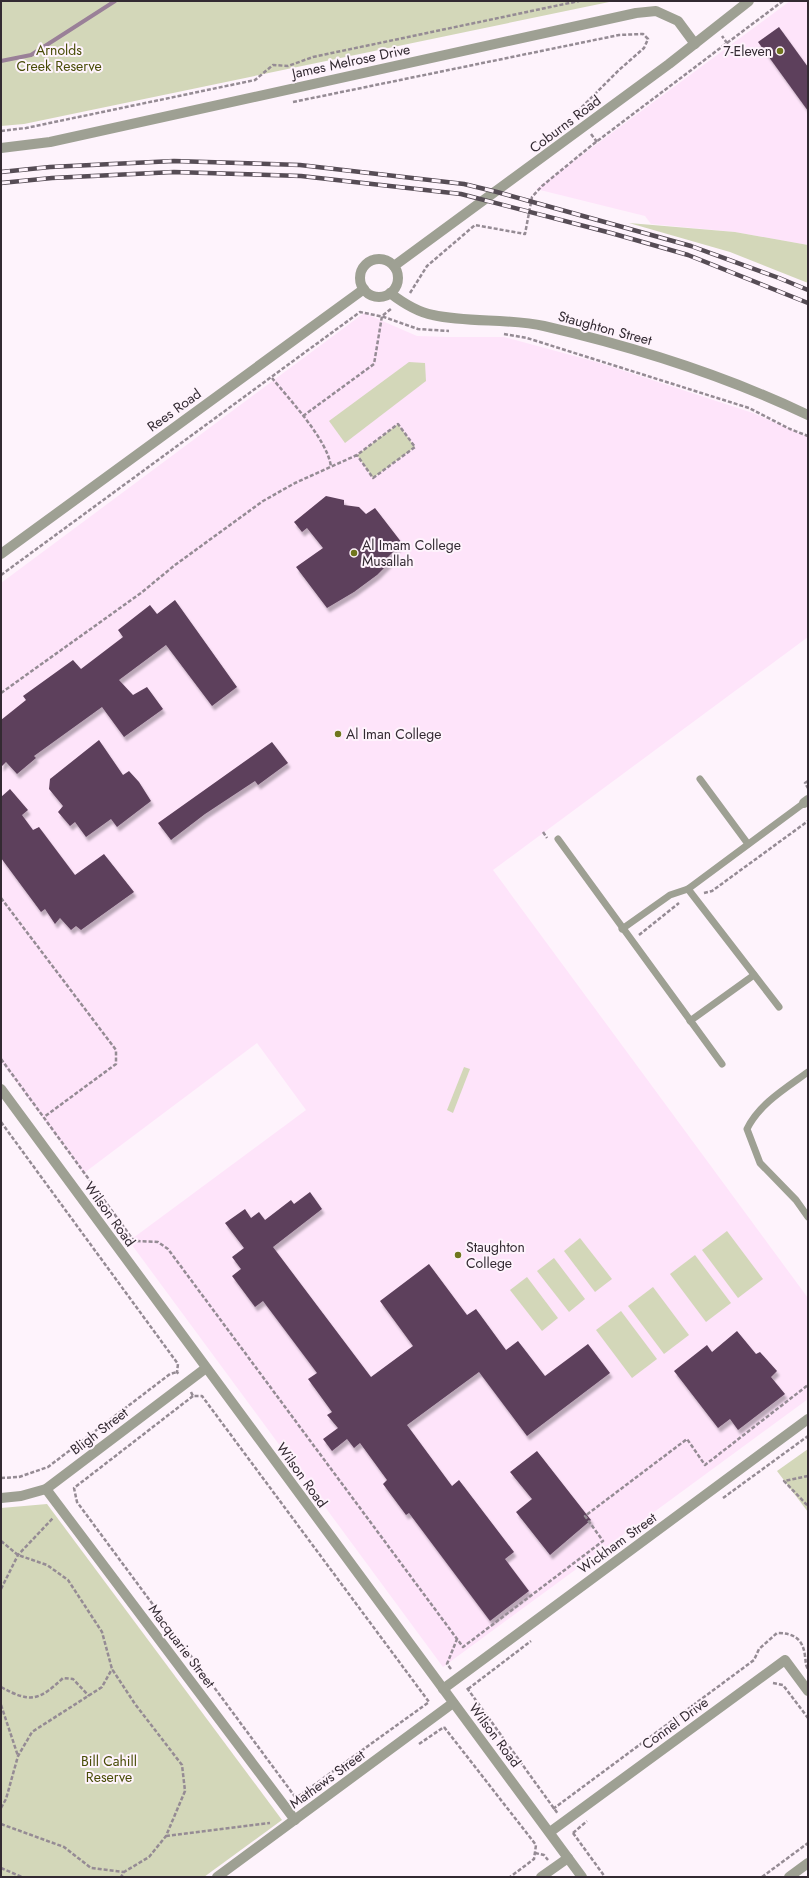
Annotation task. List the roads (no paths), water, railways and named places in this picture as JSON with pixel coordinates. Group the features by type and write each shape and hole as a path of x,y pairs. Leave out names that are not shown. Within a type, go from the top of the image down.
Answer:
{"street":[{"name":"Coburns Road","path":"394,266 696,44 749,1"},
{"name":"James Melrose Drive","path":"1,148 50,142 636,13 656,11 678,21 696,44"},
{"path":"377,259 383,259 394,266 398,278 397,284 390,293 379,297 373,296 364,289 360,277 365,265 377,259"},
{"name":"Rees Road","path":"1,554 364,289"},
{"name":"Staughton Street","path":"390,293 411,308 433,315 543,326 676,361 808,415"},
{"name":"Wilson Road","path":"1,1088 582,1877"},
{"name":"Bligh Street","path":"1,1498 21,1496 46,1489 206,1368"},
{"name":"Wickham Street","path":"443,1689 808,1419"},
{"name":"Macquarie Street","path":"46,1489 295,1820"},
{"name":"Connel Drive","path":"550,1832 785,1660 808,1691"},
{"name":"Mathews Street","path":"216,1877 453,1703"},
{"path":"541,1877 568,1858"},
{"path":"788,1877 808,1862"}],"lane":[{"path":"700,779 748,844"},
{"path":"622,929 670,895 688,889 806,802"},
{"path":"558,840 722,1064"},
{"path":"688,889 779,1007"},
{"path":"690,1021 754,975"},
{"path":"808,1072 778,1093 753,1117 747,1129 760,1163 796,1200 808,1217"}],"waterway":[{"path":"1,61 31,55 115,1"}],"railway":[{"path":"1,172 50,167 174,161 300,165 464,184 691,246 808,290"},
{"path":"1,183 52,178 174,172 301,176 461,194 611,233 688,255 808,303"}],"place":[{"name":"7-Eleven","path":"780,51"},
{"name":"Al Imam College Musallah","path":"354,553"},
{"name":"Al Iman College","path":"338,734"},
{"name":"Staughton College","path":"458,1255"}],"park label":[{"name":"Arnolds Creek Reserve","path":"59,58"},
{"name":"Bill Cahill Reserve","path":"109,1770"}]}
